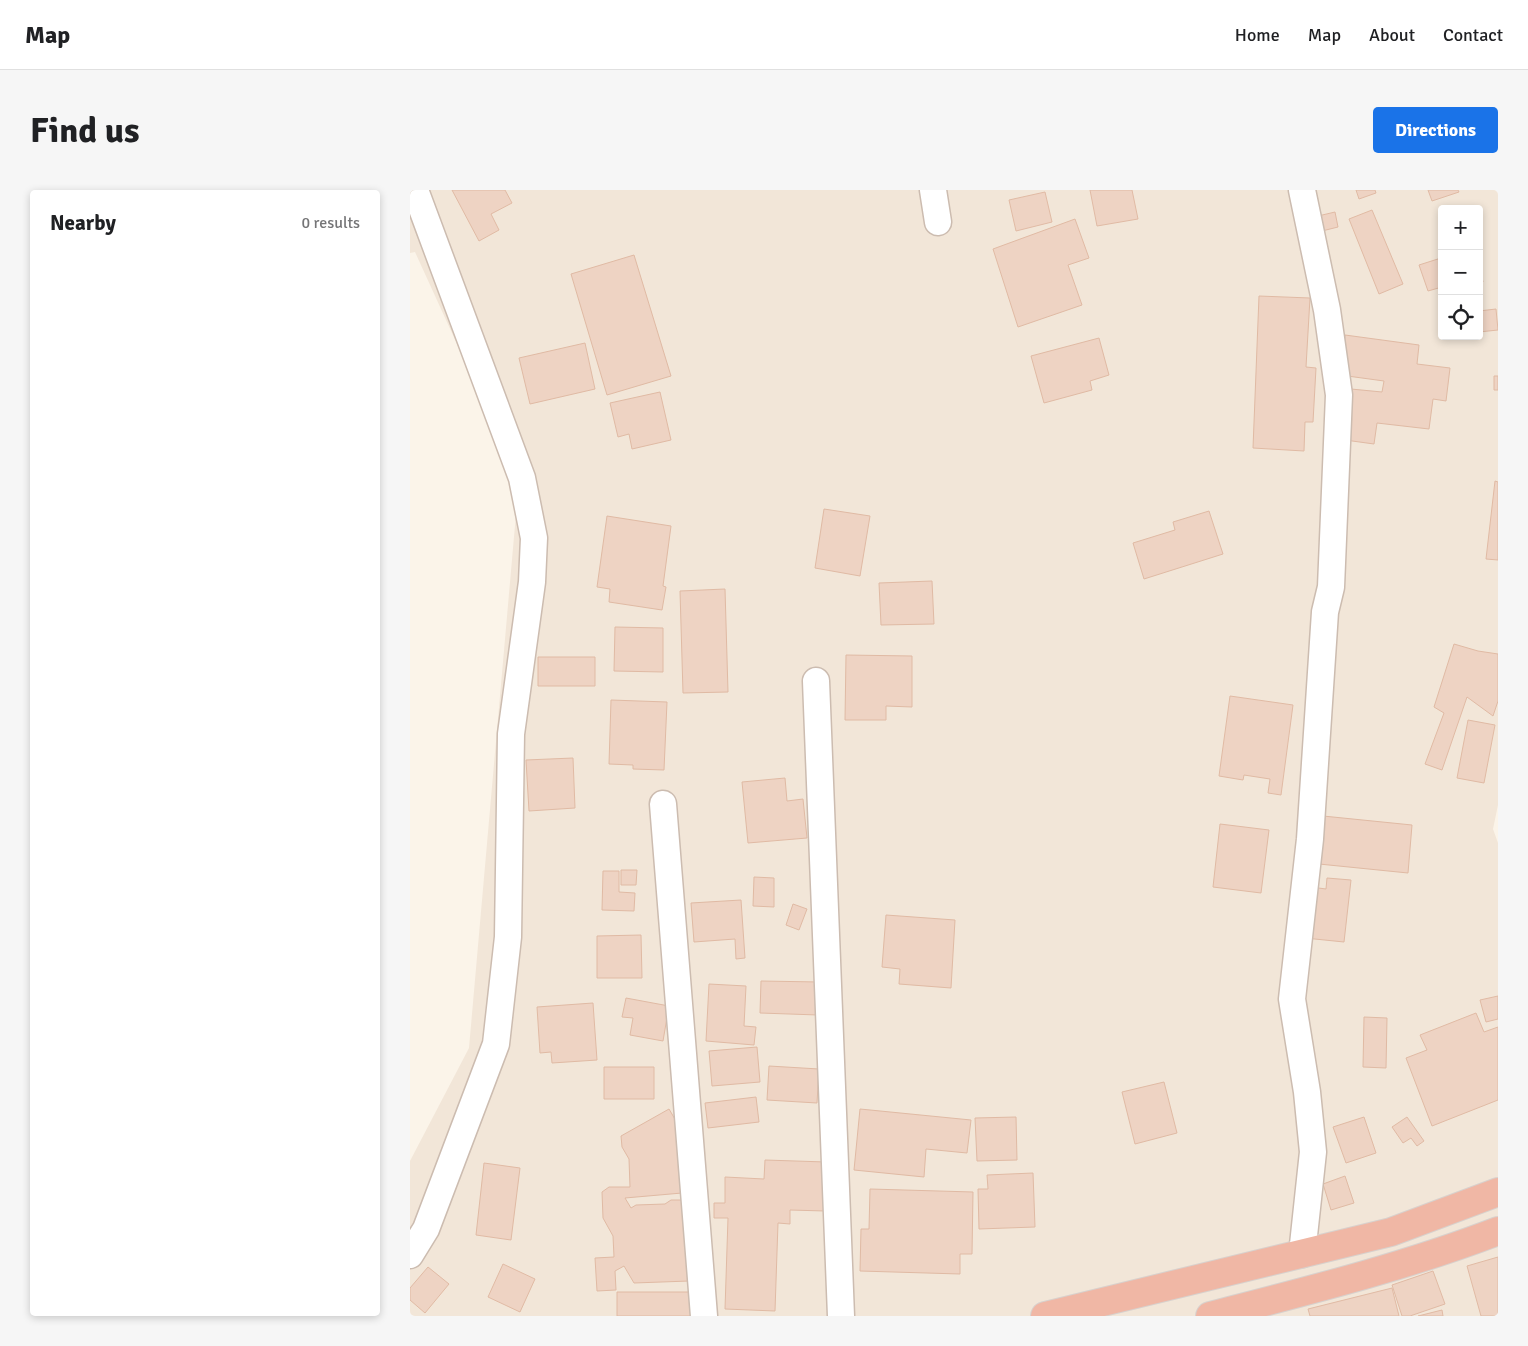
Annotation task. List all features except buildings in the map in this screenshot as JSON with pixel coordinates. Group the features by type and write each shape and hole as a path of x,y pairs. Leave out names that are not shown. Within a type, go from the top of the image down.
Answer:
{"highway":[{"path":"1045,1316 1391,1232 1498,1192"},
{"path":"1210,1316 1327,1286 1419,1259 1498,1231"}],"street":[{"path":"410,1255 426,1229 496,1044 508,938 511,734 532,582 534,538 522,478 415,190"},
{"path":"933,190 938,222"},
{"path":"1302,190 1327,310 1339,395 1331,587 1325,612 1310,839 1292,999 1307,1092 1313,1152 1302,1254"},
{"path":"816,681 841,1316"},
{"path":"663,804 704,1316"}],"shaded area":[{"path":"410,190 1498,190 1498,805 1493,829 1498,843 1498,1316 410,1316 410,1161 469,1048 519,480 415,252 410,253"}]}
